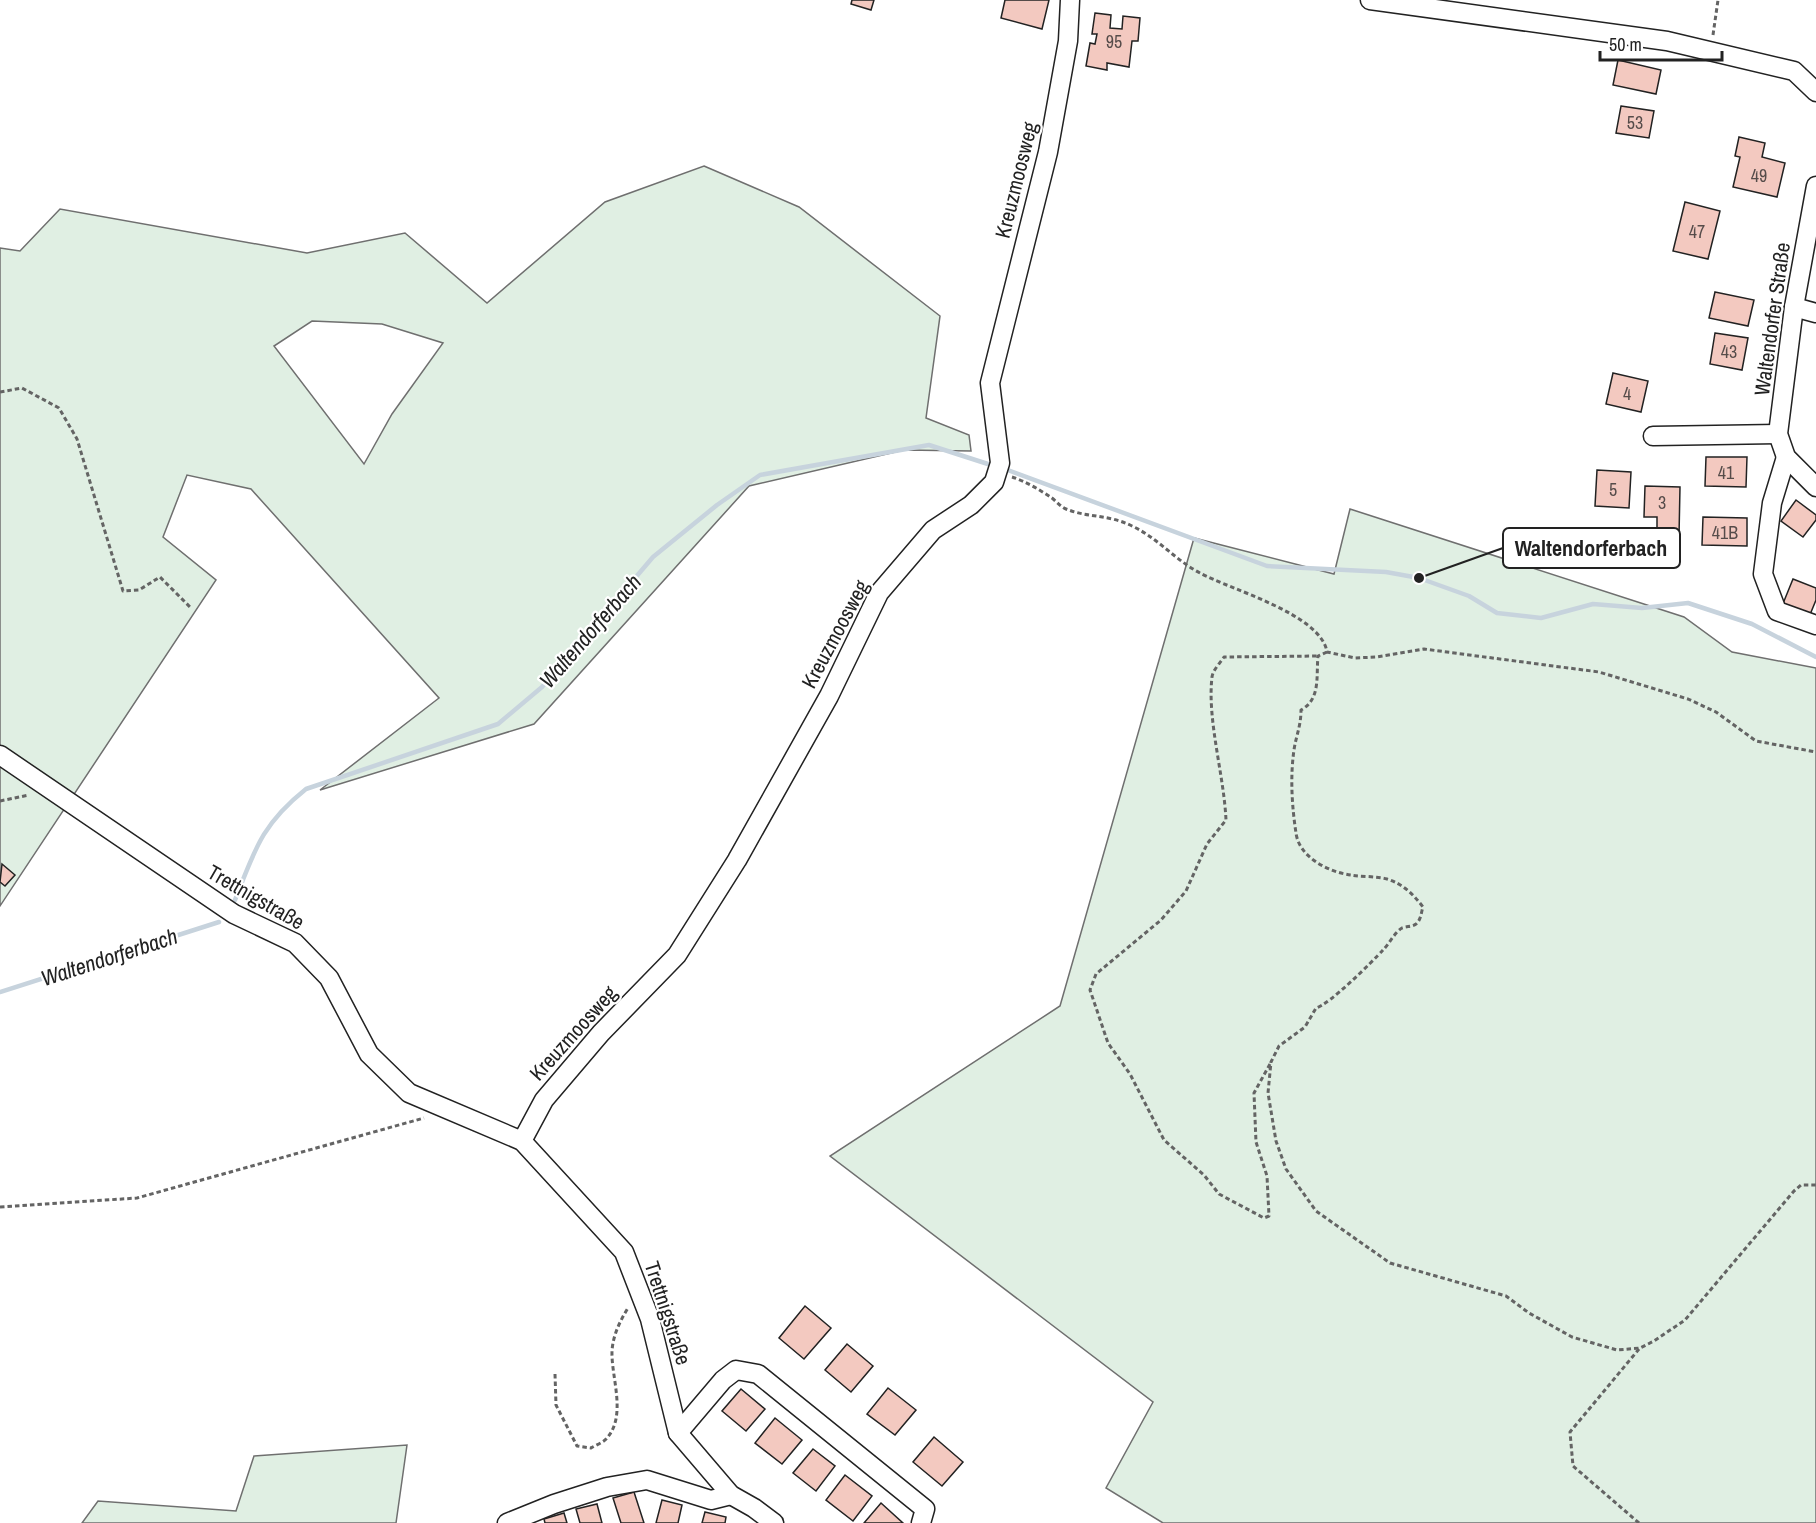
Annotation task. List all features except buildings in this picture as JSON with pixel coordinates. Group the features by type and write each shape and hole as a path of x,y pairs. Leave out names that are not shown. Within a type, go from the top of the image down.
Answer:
{"street":[{"name":"Kreuzmoosweg","path":"522,1141 544,1100 601,1033 677,955 743,850 829,696 879,593 933,530 971,505 994,482 1000,463 990,383 1048,152 1068,41 1070,0"},
{"path":"1370,0 1667,41 1794,71 1816,92"},
{"name":"Waltendorfer Straße","path":"1816,186 1794,307 1778,434 1786,457 1816,487"},
{"path":"1794,307 1816,313"},
{"path":"1653,436 1778,434"},
{"path":"1786,457 1772,503 1763,574 1777,611 1816,625"},
{"name":"Trettnigstraße","path":"0,755 234,915 295,943 329,978 369,1054 409,1093 522,1141 624,1252 650,1319 678,1433 731,1495 774,1523"},
{"path":"678,1433 723,1380 736,1370 759,1374 925,1509 921,1523"},
{"path":"507,1523 554,1503 607,1487 647,1480 711,1500 731,1495"}],"path":[{"path":"1710,51 1718,0"},
{"path":"0,392 22,388 59,408 77,439 123,591 139,590 160,577 191,608"},
{"path":"994,482 1013,477 1053,499 1064,508 1081,513 1109,516 1132,526 1156,539 1172,554 1199,573 1271,602 1317,632 1326,642 1327,652"},
{"path":"1318,656 1317,688 1311,705 1301,710 1301,728 1294,749 1293,795 1296,836 1304,852 1321,865 1348,875 1386,879 1408,889 1423,907 1420,919 1414,926 1402,928 1373,958 1362,974 1344,985 1323,1006 1316,1008 1305,1027 1278,1046 1254,1093 1256,1142 1267,1176 1269,1216 1264,1218 1219,1194 1204,1175 1164,1140 1130,1074 1108,1043 1090,990 1096,974 1161,920 1186,891 1207,844 1226,820 1225,794 1213,710 1212,675 1224,657 1318,656 1327,652 1355,658 1424,649 1599,672 1688,699 1716,712 1756,741 1816,752"},
{"path":"1271,1062 1268,1093 1276,1141 1286,1169 1316,1211 1335,1226 1390,1263 1506,1296 1529,1314 1572,1337 1617,1350 1640,1348"},
{"path":"0,1207 137,1198 452,1111"},
{"path":"1638,1523 1573,1466 1570,1432 1640,1348 1685,1320 1794,1191 1801,1185 1816,1185"},
{"path":"555,1374 556,1405 577,1446 591,1448 607,1438 615,1420 616,1383 612,1351 619,1322 639,1292"}],"green space":[{"path":"704,166 799,207 940,316 926,418 969,435 971,451 904,450 749,486 534,724 320,790 439,698 251,489 187,475 163,537 216,580 0,906 0,248 20,251 60,209 307,253 405,233 487,303 605,202","holes":["312,321 382,324 443,343 392,414 364,464 274,346"]},
{"path":"1350,509 1684,617 1732,652 1816,668 1816,1523 1163,1523 1106,1488 1153,1402 830,1156 1060,1006 1194,538 1334,574"},
{"path":"407,1445 396,1523 82,1523 98,1501 236,1511 254,1456"}],"waterway":[{"name":"Waltendorferbach","path":"235,900 248,866 269,826 306,789 498,724 542,687 653,557 717,505 760,475 929,445 991,465"},
{"name":"Waltendorferbach","path":"1005,469 1267,566 1386,572 1419,578 1469,596 1497,613 1541,618 1593,604 1642,608 1688,603 1752,624 1816,657"},
{"name":"Waltendorferbach","path":"0,992 219,922"}],"place":[{"name":"Waltendorferbach","path":"1419,578"}]}
